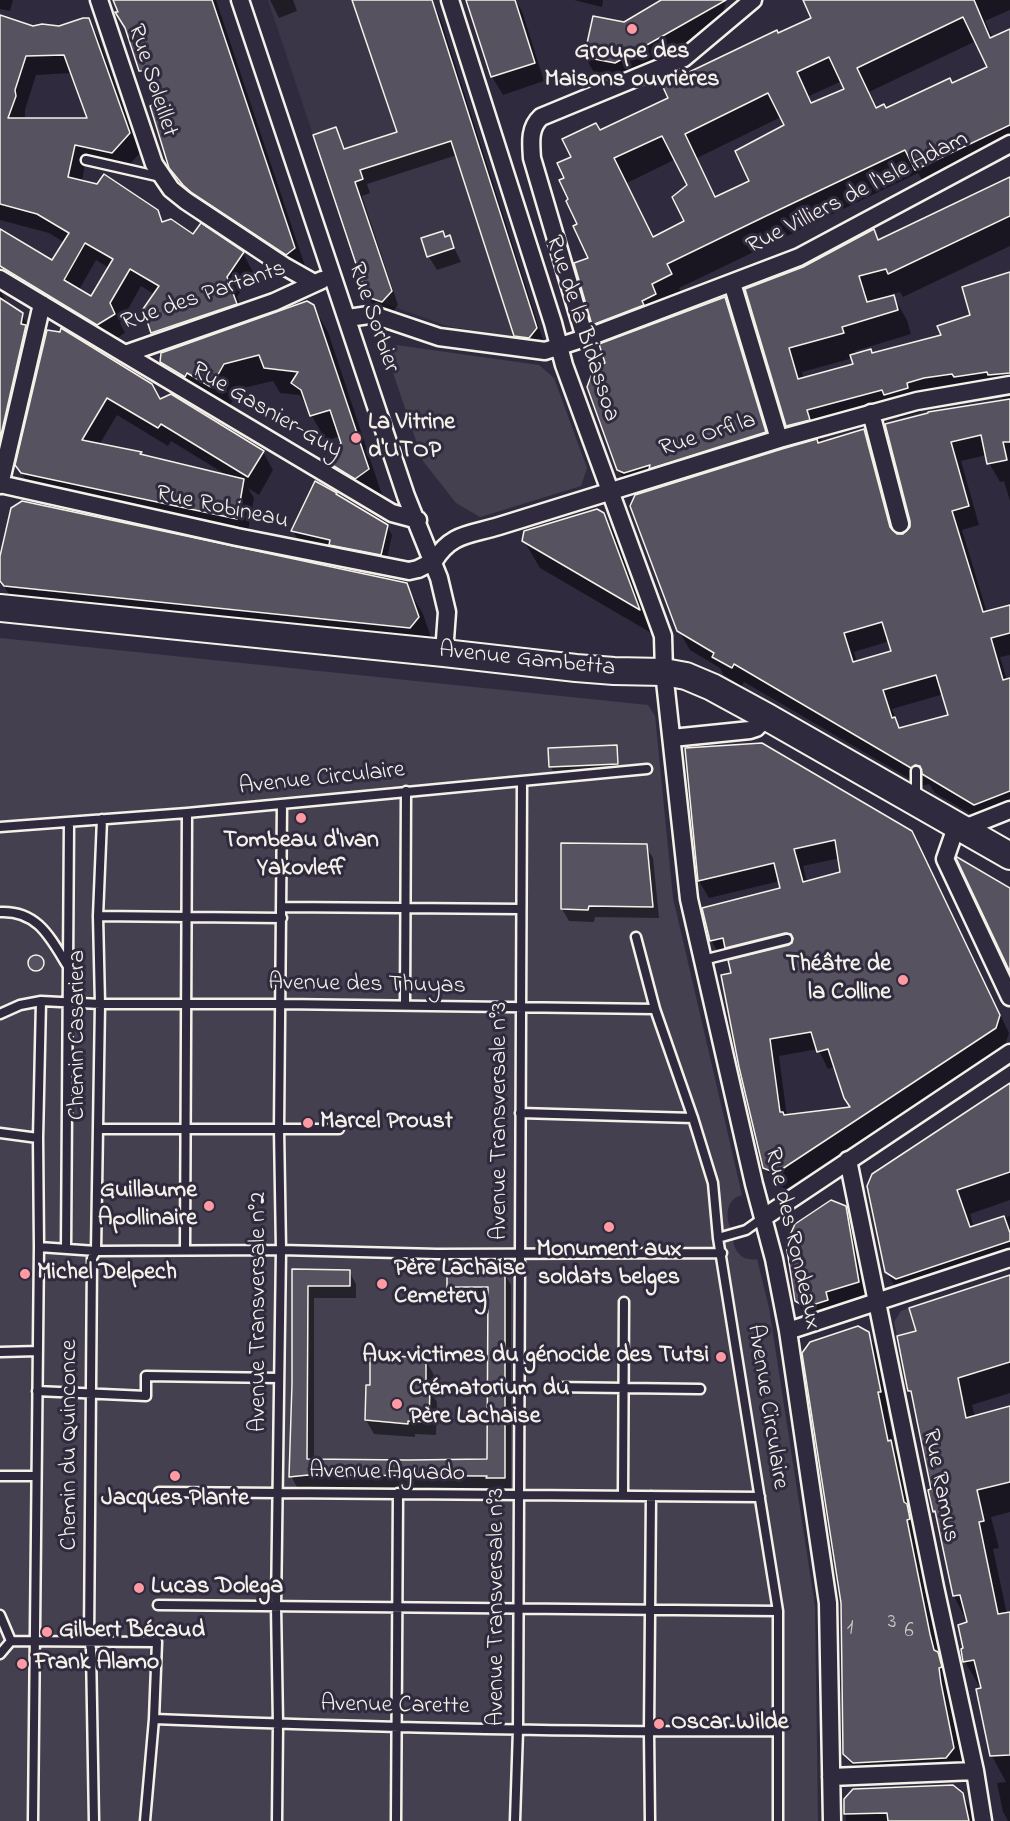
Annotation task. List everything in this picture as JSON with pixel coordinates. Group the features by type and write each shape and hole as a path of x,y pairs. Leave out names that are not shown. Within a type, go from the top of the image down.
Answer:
{"main road":[{"name":"Avenue Gambetta","path":"0,608 576,668 664,672 686,676 712,687 767,717 1010,856"}],"street":[{"name":"Rue Soleillet","path":"99,0 152,158 162,177 186,201 284,266 314,283"},
{"name":"Rue Sorbier","path":"240,0 406,496 434,561 447,612 444,653"},
{"name":"Rue de la Bidassoa","path":"450,0 564,365 663,636 664,672"},
{"path":"585,338 532,158 531,136 535,124 541,117 684,58 753,0"},
{"name":"Rue Villiers de l'Isle Adam","path":"348,318 377,316 439,337 545,351 585,338 799,256 1010,144"},
{"name":"Rue des Partants","path":"0,279 125,354 274,302 333,275"},
{"path":"732,283 779,439"},
{"path":"0,485 42,304"},
{"name":"Rue Gasnier-Guy","path":"125,354 392,513 418,520"},
{"name":"Rue Orfila","path":"434,561 441,549 456,537 871,413 917,401 1010,385"},
{"path":"871,413 900,524"},
{"name":"Rue Robineau","path":"0,485 237,537 409,571 434,561"},
{"name":"Rue des Rondeaux","path":"664,672 689,899 788,1331 828,1603 832,1821"},
{"path":"672,738 750,730 756,728 767,717"},
{"path":"1010,810 962,829 952,836 945,859 1010,997"},
{"path":"763,1218 1010,1053"},
{"name":"Rue Ramus","path":"848,1160 975,1771 983,1821"},
{"path":"788,1331 1010,1258"},
{"path":"831,1777 975,1771"}],"lane":[{"name":"Rue Soleillet","path":"86,160 162,177"},
{"name":"Avenue Circulaire","path":"0,827 187,813 647,770"},
{"path":"916,771 916,790"},
{"name":"Avenue Transversale n°3","path":"515,1821 518,1730 519,1008 522,781"},
{"path":"405,1005 406,791"},
{"name":"Avenue Transversale n°2","path":"277,1821 276,1606 281,1250 279,1129 283,907 282,804"},
{"path":"185,1250 187,813"},
{"name":"Chemin Casariera","path":"96,1251 98,916 102,819"},
{"path":"66,1248 69,823"},
{"path":"283,907 521,909"},
{"path":"0,912 18,914 43,928 68,965"},
{"path":"98,916 282,918"},
{"path":"636,937 655,1009"},
{"path":"703,960 788,939"},
{"path":"33,1821 41,1001"},
{"name":"Avenue des Thuyas","path":"0,1014 20,1005 41,1001 99,1004 655,1009"},
{"name":"Avenue Circulaire","path":"655,1009 693,1118 712,1183 718,1238 778,1611 778,1821"},
{"path":"520,1113 693,1118"},
{"path":"98,1129 339,1129"},
{"path":"0,1133 38,1138"},
{"path":"718,1238 746,1230 763,1218"},
{"path":"39,1247 96,1251 281,1250 520,1255 722,1253"},
{"name":"Chemin du Quinconce","path":"94,1821 89,1641 92,1258 96,1251"},
{"path":"623,1496 624,1302"},
{"path":"0,1352 38,1351"},
{"path":"37,1391 146,1396 146,1376 279,1378"},
{"path":"552,1388 700,1389"},
{"path":"0,1476 36,1476"},
{"name":"Avenue Aguado","path":"159,1492 760,1497"},
{"path":"396,1821 398,1493"},
{"path":"650,1821 648,1732 651,1496"},
{"path":"158,1605 778,1611"},
{"path":"0,1615 11,1641"},
{"path":"11,1641 157,1642 146,1821"},
{"path":"0,1654 11,1641"},
{"name":"Avenue Carette","path":"154,1719 518,1730 778,1731"}],"shaded area":[{"path":"268,0 378,0 419,125 467,110 537,328 528,339 447,326 367,297"},
{"path":"396,345 539,365 554,378 587,468 581,486 480,517 456,503 423,461 387,355"},
{"name":"Père Lachaise Cemetery","path":"0,638 648,705 655,716 673,898 742,1195 730,1204 728,1219 731,1229 724,1231 727,1241 733,1239 740,1255 747,1259 757,1259 769,1308 815,1606 818,1821 0,1821"},
{"path":"909,1308 916,1331 897,1336 894,1322 901,1311"}],"building":[{"path":"113,0 212,0 295,248 286,255 192,193 169,168 150,106 159,100 154,94 157,91 151,82 151,71 139,71 125,28 115,12 118,12"},
{"path":"352,0 432,0 537,328 529,338 514,336 451,141 360,170 363,179 355,182 392,291 382,302 367,297 313,135 336,127 344,149 397,132"},
{"path":"466,0 515,0 535,63 491,77"},
{"name":"Groupe des Maisons ouvrières","path":"661,0 726,0 615,63 584,57 593,16 624,22"},
{"path":"803,0 974,0 990,38 1010,29 1010,125 915,170 905,150 766,216 667,264 672,274 652,284 656,294 642,301 644,305 592,325 574,263 588,258 573,226 577,224 559,180 564,178 557,163 571,157 562,139 596,123 600,130 668,98 662,85 777,30 778,33 811,18","holes":["963,17 987,67 952,83 950,78 886,108 884,104 876,108 857,68","829,57 844,89 811,103 797,72","768,93 784,125 735,151 749,181 715,197 685,134","662,136 687,185 672,197 684,221 653,237 614,158"]},
{"path":"0,15 33,26 42,24 59,26 89,18 130,133 112,153 75,145 68,177 97,184 104,174 158,210 162,222 171,219 193,234 201,223 244,252 227,277 237,304 151,333 143,309 159,286 130,269 110,303 115,314 97,325 0,266 0,229 52,260 69,233 37,214 0,204","holes":["64,55 87,118 8,118 26,56","85,243 113,259 91,296 64,280"]},
{"path":"1010,177 1010,216 888,274 886,269 859,276 867,302 894,295 898,310 842,327 844,333 789,348 798,379 853,364 850,355 871,349 872,353 941,335 937,326 970,315 962,287 1010,272 1010,373 988,375 987,372 954,377 952,374 924,378 907,383 908,388 884,395 882,390 807,410 810,420 786,426 745,289 803,267 874,229 878,240"},
{"path":"443,231 445,237 450,235 454,248 427,257 421,238"},
{"path":"725,297 766,432 649,469 650,465 624,473 617,470 587,387 594,368 605,363 599,344"},
{"path":"0,298 23,313 21,324 26,325 0,439"},
{"path":"307,301 314,305 369,469 355,479 329,463 341,443 330,410 310,416 301,390 291,383 298,372 264,368 259,355 224,364 211,387 187,373 185,377 160,362 161,353"},
{"path":"61,328 152,384 160,399 171,394 264,451 248,477 161,424 158,428 107,398 82,440 142,452 140,454 244,479 237,519 21,473 15,465 47,330 60,332"},
{"path":"1010,399 1010,442 1003,442 1007,460 987,464 981,435 951,442 969,506 952,511 983,612 1010,605 1010,633 991,638 1003,680 1010,678 1010,791 974,805 922,774 920,766 915,765 911,768 734,664 732,668 712,657 714,653 677,631 630,506 635,495 782,449 817,439 818,443 864,429 890,527 897,534 903,534 910,527 910,521 885,424 928,412","holes":["882,622 891,651 853,662 844,633","936,675 948,715 899,728 895,717 892,718 883,690"]},
{"path":"315,481 388,525 381,555 329,545 330,540 291,531"},
{"path":"22,501 407,583 419,617 410,628 4,586 0,581 0,556 11,508"},
{"path":"597,509 604,513 640,610 522,541 524,531"},
{"path":"762,743 912,831 1000,1015 996,1028 776,1173 763,1168 739,1067 721,975 731,973 728,960 789,945 793,938 791,934 785,933 725,948 723,938 710,941 702,908 780,888 774,863 698,881 685,748","holes":["835,840 840,872 803,882 794,849","811,1032 817,1052 828,1049 844,1098 850,1107 784,1115 780,1112 770,1039"]},
{"path":"617,745 618,764 549,767 548,748"},
{"path":"561,843 647,844 653,907 589,906 588,910 561,909"},
{"path":"956,858 1010,888 1010,972"},
{"path":"36,955 44,963 36,971 28,963"},
{"path":"1010,1083 1010,1172 957,1190 970,1227 1004,1216 1010,1233 1010,1241 896,1279 885,1272 867,1186 872,1174"},
{"path":"831,1200 846,1206 859,1282 826,1292 828,1300 806,1307 795,1301 786,1244 795,1224"},
{"path":"292,1269 350,1270 350,1286 308,1286 307,1459 408,1460 487,1459 488,1287 447,1287 447,1270 505,1271 505,1478 308,1475 289,1477"},
{"path":"1010,1275 1010,1362 958,1378 966,1418 1010,1406 1010,1482 977,1490 984,1521 979,1522 998,1614 1010,1612 1010,1755 990,1756 976,1689 981,1688 974,1660 963,1662 961,1649 963,1648 958,1625 967,1622 960,1595 953,1596 935,1511 933,1512 928,1490 931,1489 897,1336 916,1331 909,1308"},
{"path":"858,1326 869,1332 888,1441 891,1440 904,1502 907,1504 910,1519 907,1520 930,1634 942,1667 939,1668 941,1683 954,1748 946,1758 853,1763 843,1754 841,1603 802,1353 810,1342"},
{"name":"Crématorium du Père Lachaise","path":"381,1356 417,1357 417,1359 426,1360 426,1387 430,1387 429,1422 408,1421 408,1424 365,1420 366,1385 370,1385 370,1358 381,1358"},
{"path":"953,1785 963,1793 969,1821 888,1821 887,1813 844,1814 844,1799 853,1789"}],"place":[{"name":"Groupe des Maisons ouvrières","path":"632,29"},
{"name":"La Vitrine d'UTOP","path":"356,438"},
{"name":"Tombeau d'Ivan Yakovleff","path":"301,818"},
{"name":"Théâtre de la Colline","path":"903,980"},
{"name":"Marcel Proust","path":"308,1123"},
{"name":"Guillaume Apollinaire","path":"209,1206"},
{"name":"Monument aux soldats belges","path":"609,1227"},
{"name":"Michel Delpech","path":"25,1274"},
{"name":"Père Lachaise Cemetery","path":"382,1284"},
{"name":"Aux victimes du génocide des Tutsi","path":"721,1357"},
{"name":"Crématorium du Père Lachaise","path":"397,1404"},
{"name":"Jacques Plante","path":"175,1476"},
{"name":"Lucas Dolega","path":"139,1588"},
{"name":"Gilbert Bécaud","path":"47,1632"},
{"name":"Frank Alamo","path":"22,1664"},
{"name":"Oscar Wilde","path":"659,1724"}]}
